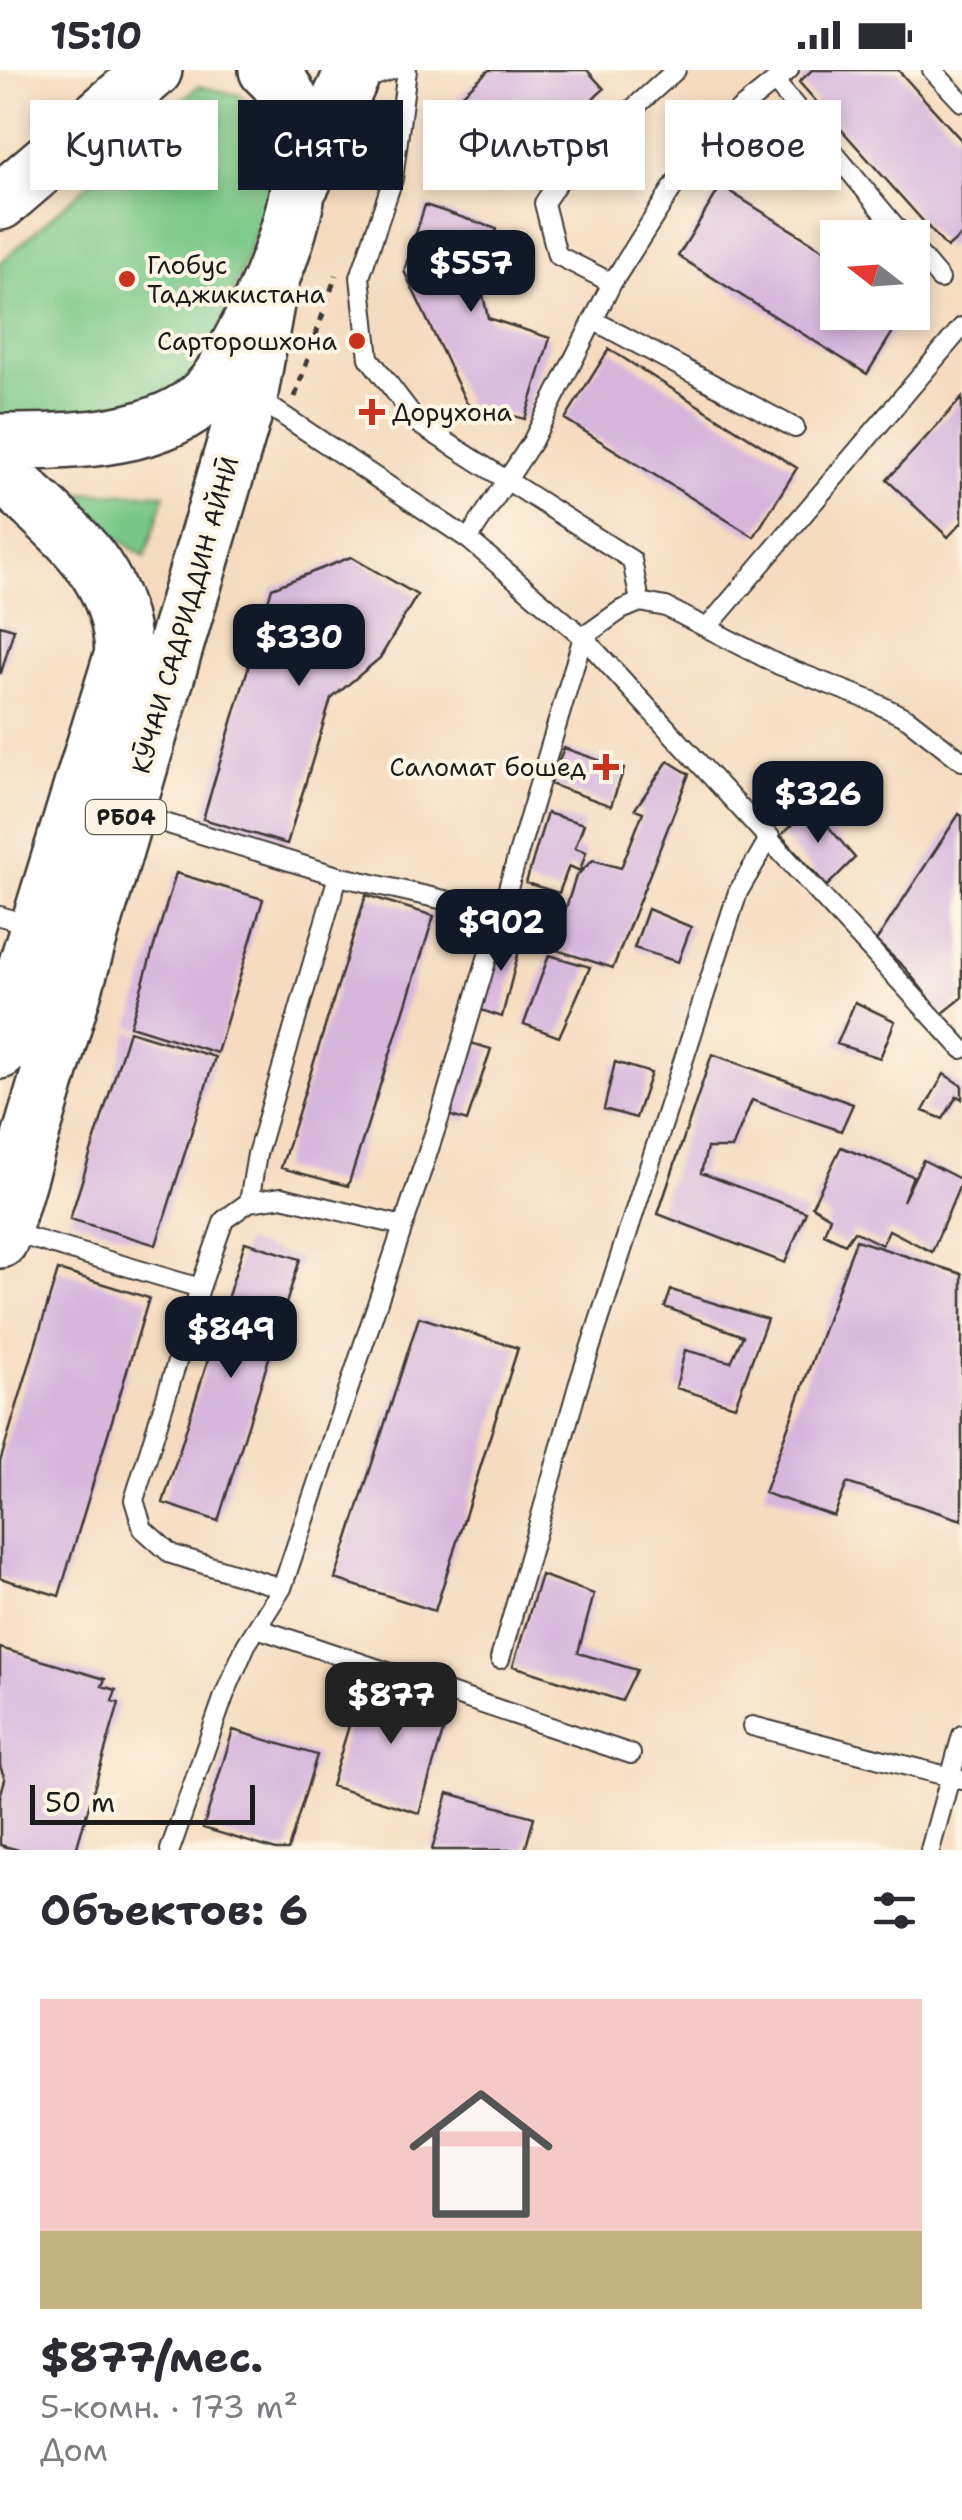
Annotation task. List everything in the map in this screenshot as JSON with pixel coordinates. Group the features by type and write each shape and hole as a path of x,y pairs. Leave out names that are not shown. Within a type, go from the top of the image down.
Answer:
{"highway":[{"path":"0,202 154,70"},
{"name":"РБ04","path":"267,70 280,81 291,100"},
{"name":"РБ04","path":"350,100 364,75"},
{"name":"РБ04","path":"250,393 268,293 300,190"},
{"name":"РБ04","path":"0,442 101,437 146,427 179,414 200,401 219,380 268,293"},
{"name":"КӮЧАИ САДРИДДИН АЙНӢ","path":"0,1051 51,931 127,812 250,393"},
{"name":"КӮЧАИ САДРИДДИН АЙНӢ","path":"0,470 99,571 114,598 122,624 123,654 51,931 1,1233"}],"lane":[{"path":"406,70 393,179 360,277 369,358 420,425 632,560 640,602"},
{"path":"612,283 557,256 544,204 568,167 676,70"},
{"path":"932,70 962,102"},
{"path":"468,540 532,442 612,283 706,137 783,76 891,220"},
{"path":"930,268 940,280"},
{"path":"593,320 795,428"},
{"path":"707,628 962,327"},
{"path":"250,393 468,540 583,637 962,1049"},
{"path":"170,1850 224,1696 257,1628 282,1588 403,1226 502,913 583,637 621,610 640,602 666,607 779,664 884,707 962,761"},
{"path":"127,812 338,876 502,913"},
{"path":"500,1660 578,1386 738,892 770,837"},
{"path":"249,1202 256,1154 338,876"},
{"path":"282,1588 171,1554 143,1530 134,1500 200,1288 224,1220 249,1202 282,1197 403,1226"},
{"path":"1,1233 200,1288"},
{"path":"257,1628 630,1754"},
{"path":"752,1726 956,1778"},
{"path":"930,1850 956,1778 962,1735"}],"green space":[{"path":"198,86 239,95 245,100 238,100 238,190 272,190 204,371 130,420 0,427 0,263 82,190 218,190 218,100 182,100"},
{"path":"76,493 165,494 145,557 71,506"}],"building":[{"path":"489,70 587,70 604,89 592,100 456,100"},
{"path":"812,70 898,70 962,141 962,235 947,248 930,229 930,220 922,220 841,129 841,100 815,100 799,82"},
{"path":"719,190 727,190 820,248 820,330 894,330 867,374 678,256"},
{"path":"425,205 497,229 480,281 488,318 550,338 525,419 467,404 404,271"},
{"path":"609,349 797,468 754,537 565,419"},
{"path":"962,398 962,522 948,537 887,480"},
{"path":"351,557 417,595 380,658 331,699 287,844 203,819 272,588"},
{"path":"0,625 14,629 1,673 0,673"},
{"path":"564,748 624,769 611,806 550,784"},
{"path":"668,761 689,774 613,968 553,949 576,876 593,860 621,868 643,812 635,809"},
{"path":"811,806 855,858 827,886 781,835"},
{"path":"547,813 584,824 575,848 586,852 580,871 569,866 559,893 526,883"},
{"path":"959,814 962,998 942,1014 905,968 876,941"},
{"path":"176,873 263,899 217,1053 130,1026"},
{"path":"366,895 434,916 348,1186 281,1168"},
{"path":"648,909 691,927 678,962 634,948"},
{"path":"503,929 523,935 502,1017 478,1009"},
{"path":"549,955 590,967 559,1037 524,1024"},
{"path":"855,1002 895,1021 880,1058 837,1044"},
{"path":"129,1031 215,1057 156,1245 70,1219"},
{"path":"471,1043 491,1049 467,1121 448,1115"},
{"path":"712,1054 853,1104 841,1131 752,1100 732,1148 707,1148 701,1173 806,1212 785,1263 658,1214"},
{"path":"615,1062 651,1073 636,1118 604,1109"},
{"path":"944,1074 962,1086 962,1099 957,1096 943,1119 923,1111"},
{"path":"841,1147 913,1176 903,1201 923,1160 962,1180 932,1252 889,1230 882,1245 854,1231 845,1244 824,1234 830,1217 812,1206"},
{"path":"856,1240 962,1274 962,1520 847,1483 834,1516 764,1493"},
{"path":"245,1242 300,1259 218,1521 163,1503"},
{"path":"58,1270 149,1298 59,1596 0,1578 0,1462"},
{"path":"671,1290 767,1319 735,1406 676,1388 685,1350 731,1362 743,1336 665,1307"},
{"path":"419,1317 518,1348 435,1611 335,1579"},
{"path":"541,1575 594,1594 578,1653 637,1670 622,1701 513,1666"},
{"path":"0,1648 105,1679 102,1686 116,1690 112,1701 119,1703 76,1850 19,1850 0,1845 0,1797 5,1779 0,1766"},
{"path":"362,1682 450,1708 419,1813 331,1786"},
{"path":"233,1730 317,1755 288,1850 276,1850 203,1828"},
{"path":"448,1793 534,1817 525,1850 432,1850"}],"place":[{"name":"Глобус Таджикистана","path":"127,279"},
{"name":"Сарторошхона","path":"357,341"},
{"name":"Дорухона","path":"372,412"},
{"name":"Саломат бошед","path":"606,767"}]}
